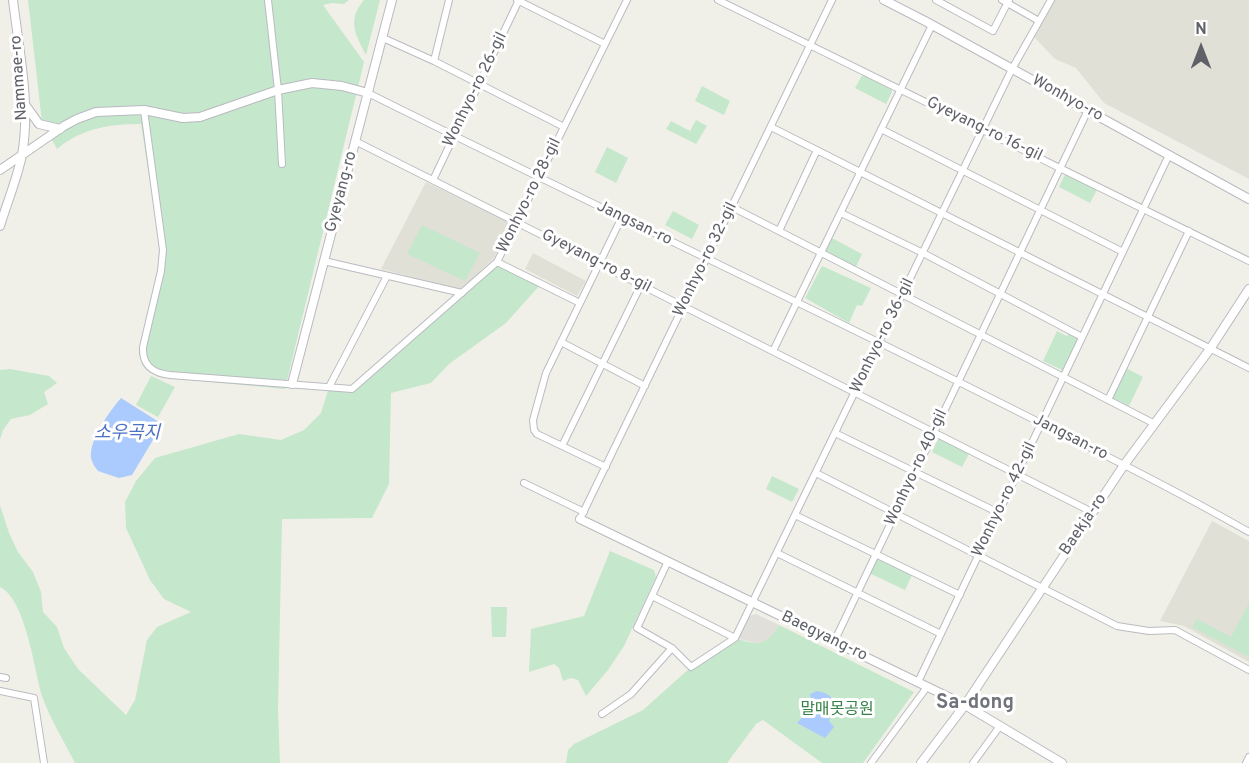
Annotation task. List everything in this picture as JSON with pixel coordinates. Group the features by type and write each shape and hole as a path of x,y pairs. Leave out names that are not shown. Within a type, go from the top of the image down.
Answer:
{"street":[{"name":"Nammae-ro","path":"0,226 21,157 24,103 13,0"},
{"path":"268,0 278,90 282,164"},
{"name":"Gyeyang-ro","path":"292,384 392,0"},
{"path":"434,61 449,0"},
{"path":"518,0 605,44"},
{"name":"Wonhyo-ro 26-gil","path":"432,180 518,0"},
{"name":"Gyeyang-ro 16-gil","path":"718,0 1249,261"},
{"name":"Wonhyo-ro 32-gil","path":"582,515 832,0"},
{"name":"Wonhyo-ro","path":"884,0 1249,199"},
{"path":"936,0 993,31 1006,1 1039,21"},
{"name":"Wonhyo-ro 36-gil","path":"735,638 1012,69 1051,0"},
{"name":"Wonhyo-ro 28-gil","path":"144,110 163,250 161,271 143,347 146,363 154,371 170,375 352,389 497,262 624,1"},
{"path":"773,351 932,25"},
{"path":"382,38 434,61 564,127"},
{"name":"Jangsan-ro","path":"0,170 60,129 96,112 144,110 183,118 200,117 278,90 312,83 342,86 368,93 621,219 878,341 1124,465 1249,532"},
{"path":"24,103 39,124 60,129"},
{"name":"Wonhyo-ro 40-gil","path":"834,642 1088,110"},
{"path":"771,127 1249,368"},
{"path":"881,129 1123,252"},
{"name":"Gyeyang-ro 8-gil","path":"356,141 1092,512"},
{"path":"779,231 817,150"},
{"name":"Wonhyo-ro 42-gil","path":"918,682 1169,155"},
{"path":"0,201 4,212"},
{"path":"732,207 1155,424"},
{"path":"841,213 923,253 1082,337"},
{"path":"606,466 537,434 533,426 546,373 621,219"},
{"path":"1108,400 1189,231"},
{"path":"324,261 462,293"},
{"path":"497,262 580,303"},
{"path":"329,387 387,276"},
{"path":"562,446 641,285"},
{"name":"Baekja-ro","path":"921,763 965,705 1124,465 1210,349 1249,289"},
{"path":"561,342 645,386"},
{"path":"835,433 999,513"},
{"path":"816,472 1117,626 1175,630 1249,670"},
{"name":"Baegyang-ro","path":"525,483 668,561 965,705 1062,763"},
{"path":"795,515 960,595"},
{"path":"777,553 941,634"},
{"path":"652,596 735,638 691,667 672,648 637,628 668,561"},
{"path":"602,714 631,694 672,648"},
{"path":"871,763 927,687"},
{"path":"0,691 34,698 44,763"},
{"path":"973,763 1000,726"},
{"path":"1246,763 1249,757"}],"shaded area":[{"path":"1055,0 1249,0 1249,179 1104,103 1076,68 1055,59 1034,37"},
{"path":"426,182 513,224 493,259 461,290 381,269"},
{"path":"533,253 586,281 577,296 525,269"},
{"path":"1212,521 1249,541 1249,662 1184,626 1160,621"},
{"path":"756,614 779,625 771,638 756,643 735,638 746,617"}],"green space":[{"path":"28,0 349,0 344,4 323,5 364,62 285,389 159,377 142,365 139,353 159,266 160,248 141,124 118,125 86,132 57,149 42,122"},
{"path":"364,0 380,0 366,55 354,27 356,14"},
{"path":"864,72 891,87 892,92 886,104 855,88"},
{"path":"702,86 730,101 724,115 695,101"},
{"path":"696,120 707,126 696,144 666,129 671,121 690,131"},
{"path":"607,147 628,158 616,183 595,172"},
{"path":"1066,172 1098,188 1090,203 1059,187"},
{"path":"673,211 699,225 692,239 665,225"},
{"path":"422,225 480,253 465,281 407,254"},
{"path":"830,237 862,254 855,269 824,253"},
{"path":"497,262 541,284 506,323 449,364 431,383 391,393 389,484 372,518 282,519 278,711 280,763 75,763 42,696 23,620 9,594 0,587 0,505 18,552 33,572 41,592 43,612 57,627 64,648 78,669 126,715 135,700 147,640 157,627 191,612 164,599 150,580 126,528 125,502 136,481 155,458 239,434 281,440 304,430 321,413 329,387 352,389"},
{"path":"822,266 871,288 862,306 857,305 849,323 805,298"},
{"path":"1057,331 1067,336 1070,331 1082,338 1066,368 1062,370 1043,361"},
{"path":"1126,368 1143,377 1129,406 1111,397"},
{"path":"10,369 49,376 57,383 44,392 48,404 30,415 11,419 3,430 0,440 0,370"},
{"path":"151,376 175,387 158,417 136,405"},
{"path":"939,437 970,452 962,467 932,452"},
{"path":"772,476 799,489 792,502 766,489"},
{"path":"610,551 654,570 656,577 624,646 586,696 578,680 571,678 563,681 559,668 554,664 529,672 531,629 584,616"},
{"path":"877,556 913,573 905,590 869,573"},
{"path":"1249,603 1249,657 1192,627 1197,619 1231,637"},
{"path":"491,607 507,607 506,637 492,637"},
{"name":"말매못공원","path":"779,625 914,692 863,763 822,763 763,720 756,724 727,763 566,763 568,750 574,744 643,710 691,667 735,638 755,643 761,642 770,637"}],"water":[{"name":"소우곡지","path":"121,398 159,422 159,430 132,475 119,478 98,471 91,458 91,451 96,435"},
{"path":"817,691 831,697 833,708 829,721 834,727 825,738 797,723 810,707 810,694"}],"district":[{"name":"Sa-dong","path":"975,704"}]}
